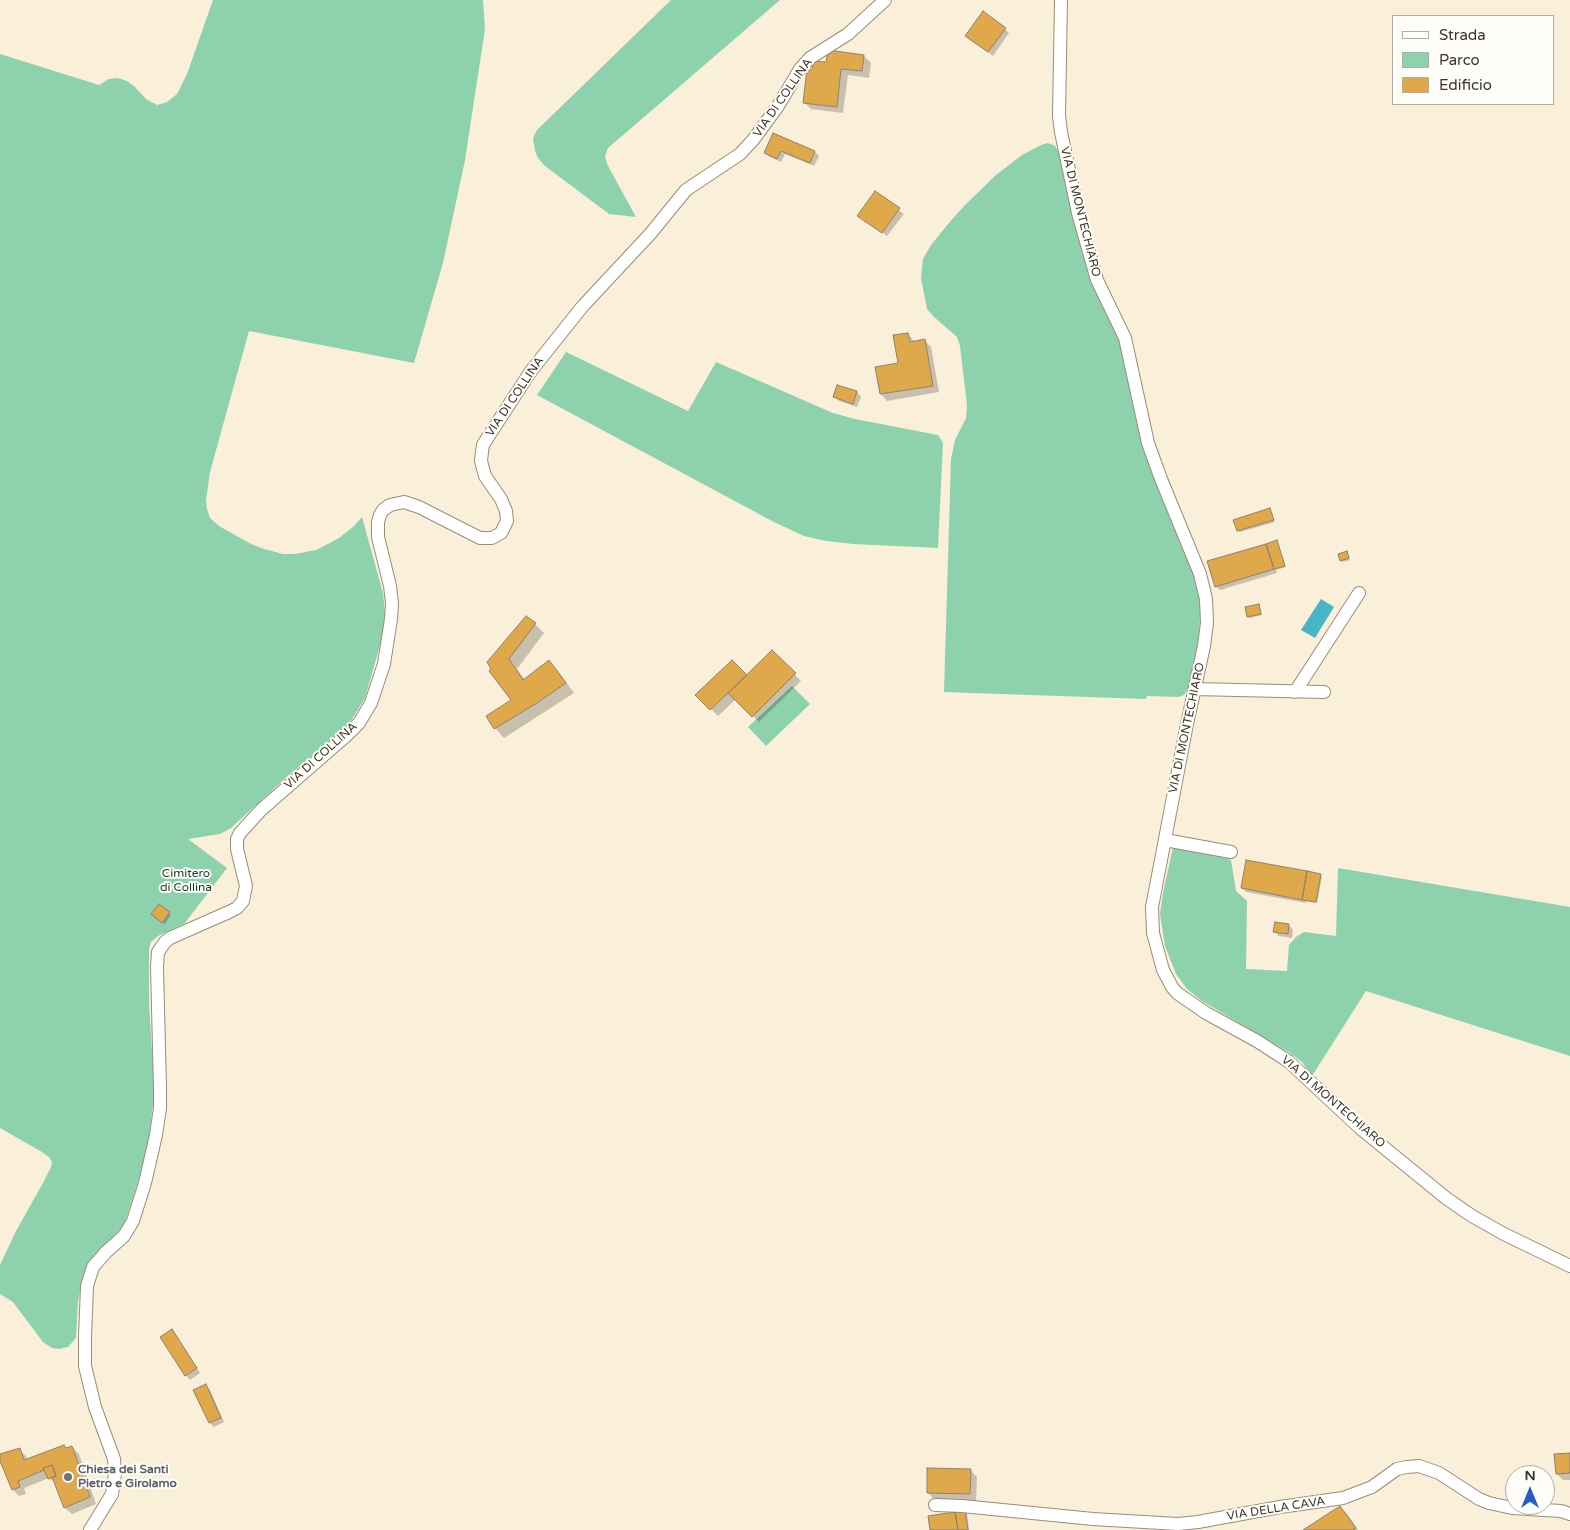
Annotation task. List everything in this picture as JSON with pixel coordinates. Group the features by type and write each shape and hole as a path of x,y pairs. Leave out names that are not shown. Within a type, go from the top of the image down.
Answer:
{"street":[{"name":"VIA DI COLLINA","path":"90,1530 112,1494 115,1474 114,1459 95,1407 85,1366 87,1286 93,1267 124,1236 132,1221 145,1183 156,1135 160,1108 158,952 170,938 237,908 242,901 246,886 237,850 237,839 240,833 260,810 347,735 359,723 371,703 384,664 392,619 390,586 378,537 380,515 390,505 404,502 480,538 492,538 502,533 507,521 506,511 501,499 485,476 481,461 483,445 531,371 582,307 651,233 686,190 740,154 753,140 786,95 800,69 810,58 848,34 885,0"},
{"name":"VIA DI MONTECHIARO","path":"1061,0 1059,116 1078,213 1097,280 1125,338 1148,443 1193,556 1206,600 1207,623 1204,646 1154,893 1152,919 1155,942 1163,970 1172,988 1177,993 1206,1013 1257,1041 1288,1062 1360,1128 1466,1212 1504,1234 1570,1266"},
{"path":"1295,692 1359,593"},
{"path":"1195,689 1324,692"},
{"path":"1165,840 1231,852"},
{"name":"VIA DELLA CAVA","path":"935,1505 1178,1524 1343,1498 1372,1487 1397,1470 1419,1466 1439,1473 1479,1499 1489,1503 1512,1508 1560,1511 1570,1514"}],"green space":[{"name":"Cimitero di Collina","path":"213,0 483,0 485,29 465,160 443,263 414,363 249,331 210,472 206,500 210,518 219,526 251,544 283,554 295,554 316,550 339,538 362,517 383,593 385,614 383,635 365,698 341,732 289,775 231,828 220,834 188,839 227,868 185,923 158,936 151,942 149,949 149,1002 153,1105 147,1154 124,1225 89,1263 85,1270 78,1302 76,1338 68,1347 59,1349 52,1348 43,1342 13,1302 0,1294 0,1265 52,1162 42,1152 0,1128 0,54 99,85 109,79 118,78 127,81 146,99 157,105 167,102 177,94 187,74"},
{"path":"671,0 780,0 608,148 605,156 607,164 636,217 609,214 545,166 535,151 533,138 537,130"},
{"path":"1048,143 1055,146 1058,151 1086,263 1121,345 1151,464 1198,590 1201,612 1197,649 1188,689 1184,695 1178,697 1147,696 1146,699 944,692 951,459 955,440 966,418 967,405 960,346 957,337 927,309 921,278 923,259 931,245 948,224 996,175 1022,155"},
{"path":"566,352 688,411 716,362 833,413 938,435 943,443 938,548 826,541 804,536 772,521 537,395"},
{"path":"792,686 810,704 766,746 748,727"},
{"path":"1173,847 1227,857 1231,860 1236,891 1247,901 1246,969 1287,971 1289,945 1296,937 1304,932 1336,936 1338,868 1570,907 1570,1056 1366,991 1312,1076 1302,1062 1290,1053 1202,1001 1187,989 1176,974 1165,946 1160,914"}],"water":[{"path":"1321,599 1334,607 1315,638 1301,630"}],"building":[{"path":"983,11 1006,28 988,52 965,36"},
{"path":"828,50 864,55 862,71 841,69 837,107 803,103 807,69 812,70 813,61 826,62"},
{"path":"773,133 815,151 810,163 781,151 777,159 764,153"},
{"path":"875,191 900,208 882,233 857,216"},
{"path":"908,333 910,342 925,339 933,386 880,394 875,367 898,363 893,335"},
{"path":"837,385 857,391 853,404 833,397"},
{"path":"1270,508 1274,520 1237,531 1233,520"},
{"path":"1277,540 1285,566 1274,569 1266,544"},
{"path":"1266,544 1274,569 1215,587 1207,561"},
{"path":"1347,551 1349,558 1340,561 1338,554"},
{"path":"1259,604 1261,614 1247,617 1245,607"},
{"path":"526,616 536,623 509,659 523,680 549,660 566,683 494,729 486,716 511,700 489,671 491,669 487,662"},
{"path":"772,650 796,673 752,717 728,693"},
{"path":"732,660 747,675 710,710 695,695"},
{"path":"1246,860 1307,871 1302,900 1241,888"},
{"path":"1307,871 1321,874 1316,902 1302,900"},
{"path":"159,904 170,912 162,923 151,914"},
{"path":"1275,922 1289,924 1288,934 1273,932"},
{"path":"172,1329 197,1368 185,1376 160,1337"},
{"path":"206,1384 221,1418 209,1423 193,1390"},
{"name":"Chiesa dei Santi Pietro e Girolamo","path":"64,1445 66,1448 72,1446 90,1497 64,1508 52,1477 56,1476 52,1465 18,1481 20,1487 12,1490 0,1461 0,1454 20,1448 24,1460"},
{"path":"1570,1453 1570,1473 1556,1474 1554,1454"},
{"path":"52,1465 56,1476 48,1479 43,1468"},
{"path":"927,1468 971,1469 970,1494 927,1493"},
{"path":"1340,1506 1356,1528 1353,1530 1303,1530"},
{"path":"965,1510 968,1530 958,1530 955,1512"},
{"path":"955,1512 958,1530 930,1530 928,1516"}],"place":[{"name":"Chiesa dei Santi Pietro e Girolamo","path":"68,1477"}]}
